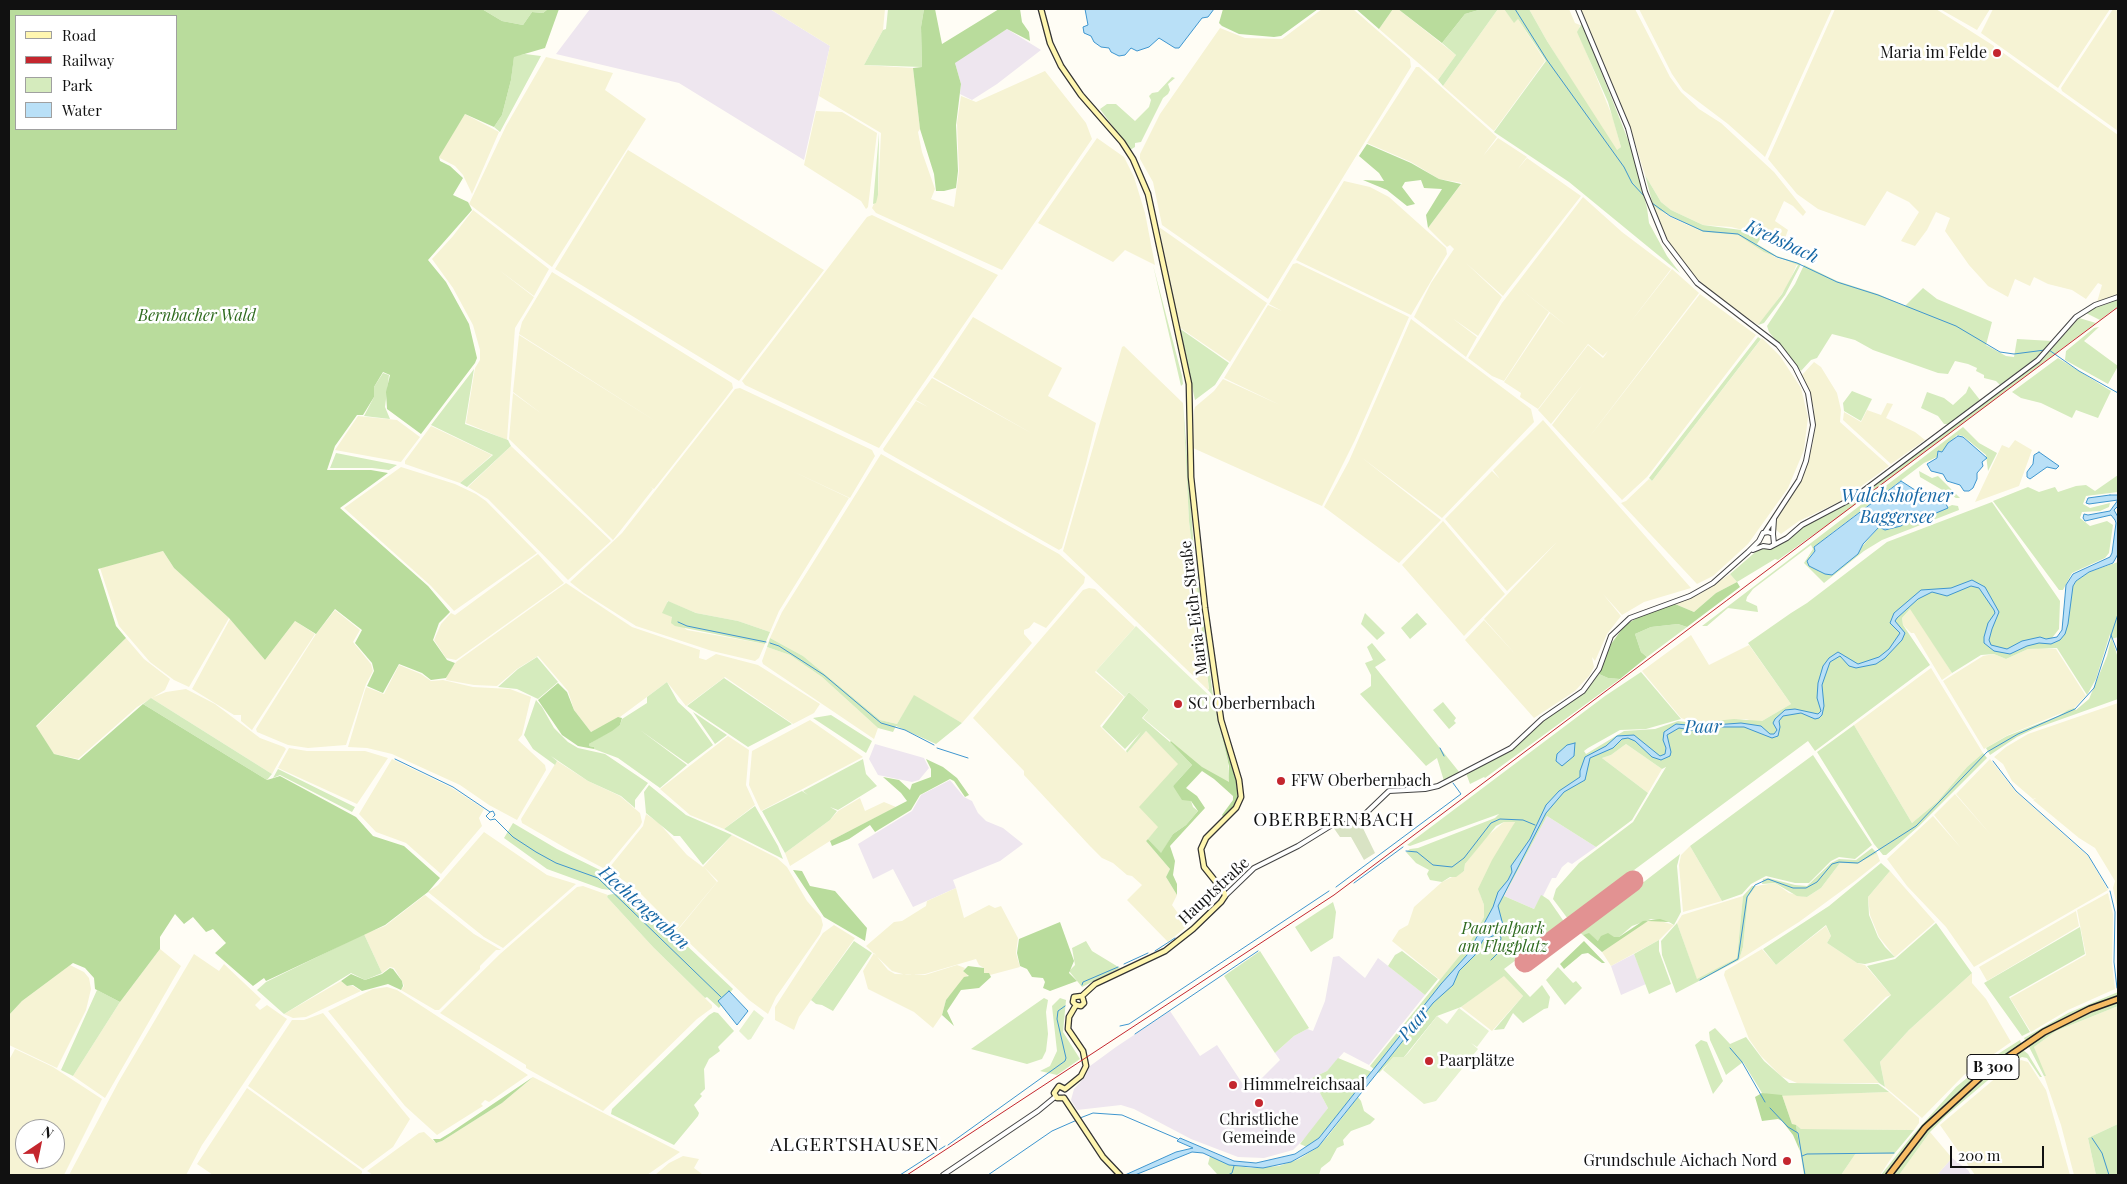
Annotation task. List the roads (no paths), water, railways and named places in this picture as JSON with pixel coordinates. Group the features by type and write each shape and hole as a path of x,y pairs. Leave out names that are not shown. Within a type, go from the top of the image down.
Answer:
{"highway":[{"name":"B 300","path":"1888,1175 1925,1128 1987,1071 2044,1032 2090,1009 2118,999"}],"main road":[{"name":"Maria-Eich-Straße","path":"1041,9 1050,43 1061,66 1080,94 1122,142 1133,159 1148,194 1189,384 1191,473 1205,608 1218,700 1239,780 1241,797 1236,808 1208,836 1201,849 1204,867 1225,896"},
{"name":"Hauptstraße","path":"1082,996 1095,984 1154,957 1174,944 1210,914 1225,896"},
{"path":"1082,996 1084,1003 1079,1006 1076,1005 1073,1002 1074,997 1082,996"},
{"path":"1065,1089 1082,1076 1086,1066 1083,1051 1068,1029 1069,1017 1076,1005"},
{"path":"1065,1089 1057,1087 1054,1090 1055,1097 1064,1098 1103,1157 1120,1175"},
{"path":"1064,1098 1066,1094 1065,1089"}],"street":[{"path":"1578,9 1630,133 1646,192 1666,241 1689,274 1712,296 1778,345 1795,367 1808,393 1813,416 1809,452 1798,480 1765,532 1761,535 1759,541 1748,552"},
{"path":"1748,552 1774,544 1802,525 1855,497 2045,352 2079,315 2095,305 2118,297"},
{"path":"1774,544 1775,517"},
{"path":"1765,532 1785,538"},
{"path":"1759,541 1763,546"},
{"name":"Hauptstraße","path":"1225,896 1260,865 1298,846 1340,820 1364,815 1389,791 1425,789 1438,786 1503,752 1546,716 1584,691 1598,669 1612,636 1625,622 1641,612 1682,600 1705,588 1748,552"},
{"path":"943,1175 1038,1111 1055,1097"}],"water":[{"path":"1085,9 1214,9 1208,17 1202,18 1179,48 1175,48 1159,38 1149,47 1137,51 1131,48 1125,55 1119,56 1111,52 1109,48 1101,47 1094,42 1091,36 1084,33 1083,27 1088,25"},
{"path":"1958,436 1963,437 1987,458 1982,462 1983,466 1977,473 1977,479 1973,488 1969,491 1964,491 1960,485 1947,481 1943,474 1931,471 1927,464 1937,458 1938,451 1942,452 1948,443"},
{"path":"2039,452 2059,466 2056,469 2047,467 2030,479 2027,477 2027,472 2033,464 2034,455"},
{"name":"Walchshofener Baggersee","path":"1901,481 1915,490 1915,497 1935,498 1946,504 1948,508 1922,519 1910,519 1901,526 1885,530 1879,527 1863,544 1858,554 1832,575 1825,574 1809,566 1807,561 1815,551 1814,547"},
{"path":"2118,495 2118,500 2086,503 2088,498"},
{"name":"Paar","path":"2118,500 2118,506 2114,510 2118,517 2118,554 2113,563 2089,572 2076,581 2073,586 2068,624 2065,634 2060,640 2051,644 2039,643 2027,646 2010,654 1994,651 1984,643 1984,637 1988,623 1995,613 1979,588 1971,586 1947,596 1932,592 1918,599 1897,618 1895,621 1905,633 1902,640 1885,658 1876,664 1856,668 1849,666 1840,656 1830,662 1822,685 1824,706 1822,715 1819,718 1815,719 1801,713 1783,716 1779,721 1778,736 1772,738 1744,727 1717,727 1703,732 1679,728 1667,735 1671,752 1670,756 1661,760 1652,757 1635,741 1628,738 1622,739 1613,748 1590,758 1585,780 1564,792 1546,813 1498,906 1503,925 1500,933 1483,940 1475,955 1459,971 1453,985 1433,1003 1318,1147 1291,1162 1263,1168 1229,1165 1203,1153 1192,1152 1135,1175 1125,1175 1176,1152 1193,1148 1177,1141 1180,1138 1234,1161 1256,1163 1295,1154 1319,1138 1441,984 1467,955 1493,907 1498,892 1512,872 1511,866 1530,839 1546,805 1559,791 1580,777 1585,757 1606,746 1617,736 1634,735 1660,756 1665,754 1666,748 1663,740 1664,732 1676,724 1699,726 1741,723 1761,726 1770,734 1774,734 1777,730 1773,723 1785,710 1795,709 1818,714 1821,711 1817,698 1818,683 1823,666 1829,658 1838,652 1858,664 1879,657 1889,649 1900,633 1890,623 1894,613 1921,590 1951,588 1972,580 1985,587 1999,612 1989,640 1991,645 2007,649 2022,641 2040,637 2046,639 2057,637 2062,630 2066,585 2073,574 2110,557 2112,553 2115,520 2111,515 2085,521 2083,518 2084,514 2110,511"},
{"path":"1575,743 1574,756 1562,766 1556,761 1557,754 1567,745"},
{"path":"729,991 748,1011 737,1025 718,1001"}],"waterway":[{"name":"Krebsbach","path":"1515,9 1547,60 1624,167 1632,183 1645,197"},
{"name":"Krebsbach","path":"1652,203 1670,216 1703,231 1738,234 1777,257 1797,263 1837,282 1878,295 1956,326 2000,352 2014,354 2045,350"},
{"name":"Krebsbach","path":"2049,350 2079,371 2118,393"},
{"path":"1700,980 1738,959 1747,897 1755,885 1768,879 1793,888 1806,888 1817,882 1832,864 1839,862 1858,863 1916,826 1987,752 2018,734 2075,709 2094,688 2118,614"},
{"path":"678,622 687,626 766,642"},
{"path":"2111,635 2118,653"},
{"path":"770,643 779,646 824,675 881,723 905,730 934,745"},
{"path":"937,748 968,758"},
{"path":"1440,748 1444,756"},
{"path":"395,759 453,787 490,812 493,811 495,815 493,817"},
{"path":"1993,761 2016,791 2088,855 2108,888"},
{"path":"1336,887 1461,794 1453,783"},
{"name":"Hechtengraben","path":"490,812 486,816 490,820 495,819 513,837 536,852 556,863 598,878 721,997"},
{"path":"1406,851 1417,852 1433,865 1452,867 1464,858 1491,823 1500,819 1523,820 1535,825"},
{"path":"1354,883 1403,847"},
{"path":"1120,1026 1129,1024 1329,891"},
{"path":"2110,891 2115,912 2114,962 2117,988"},
{"path":"1491,960 1498,953 1501,938 1499,933"},
{"path":"1155,951 1175,938"},
{"path":"1135,1034 1258,951"},
{"path":"1124,964 1148,953"},
{"path":"1082,985 1083,982 1118,967"},
{"path":"948,1145 1065,1061 1066,1058 1057,1019 1058,1011 1065,1006"},
{"path":"1730,1048 1742,1062 1765,1102"},
{"path":"1770,1108 1788,1127 1798,1133 1805,1175"},
{"path":"1080,1118 1093,1113 1122,1115 1178,1139"},
{"path":"988,1175 1052,1131 1077,1120"},
{"path":"2092,1138 2102,1153 2109,1175"},
{"path":"900,1175 945,1146"},
{"path":"1802,1156 1807,1154 1894,1153"},
{"path":"1228,1175 1232,1173 1234,1166"}],"railway":[{"path":"907,1175 1334,895 2118,307"}],"place":[{"name":"Maria im Felde","path":"1997,53"},
{"name":"SC Oberbernbach","path":"1178,704"},
{"name":"FFW Oberbernbach","path":"1281,781"},
{"name":"Paarplätze","path":"1429,1061"},
{"name":"Himmelreichsaal","path":"1233,1085"},
{"name":"Christliche Gemeinde","path":"1259,1103"},
{"name":"Grundschule Aichach Nord","path":"1787,1161"}],"district":[{"name":"OBERBERNBACH","path":"1334,820"},
{"name":"ALGERTSHAUSEN","path":"855,1145"}],"park label":[{"name":"Bernbacher Wald","path":"197,316"},
{"name":"Paartalpark am Flugplatz","path":"1503,938"}]}
